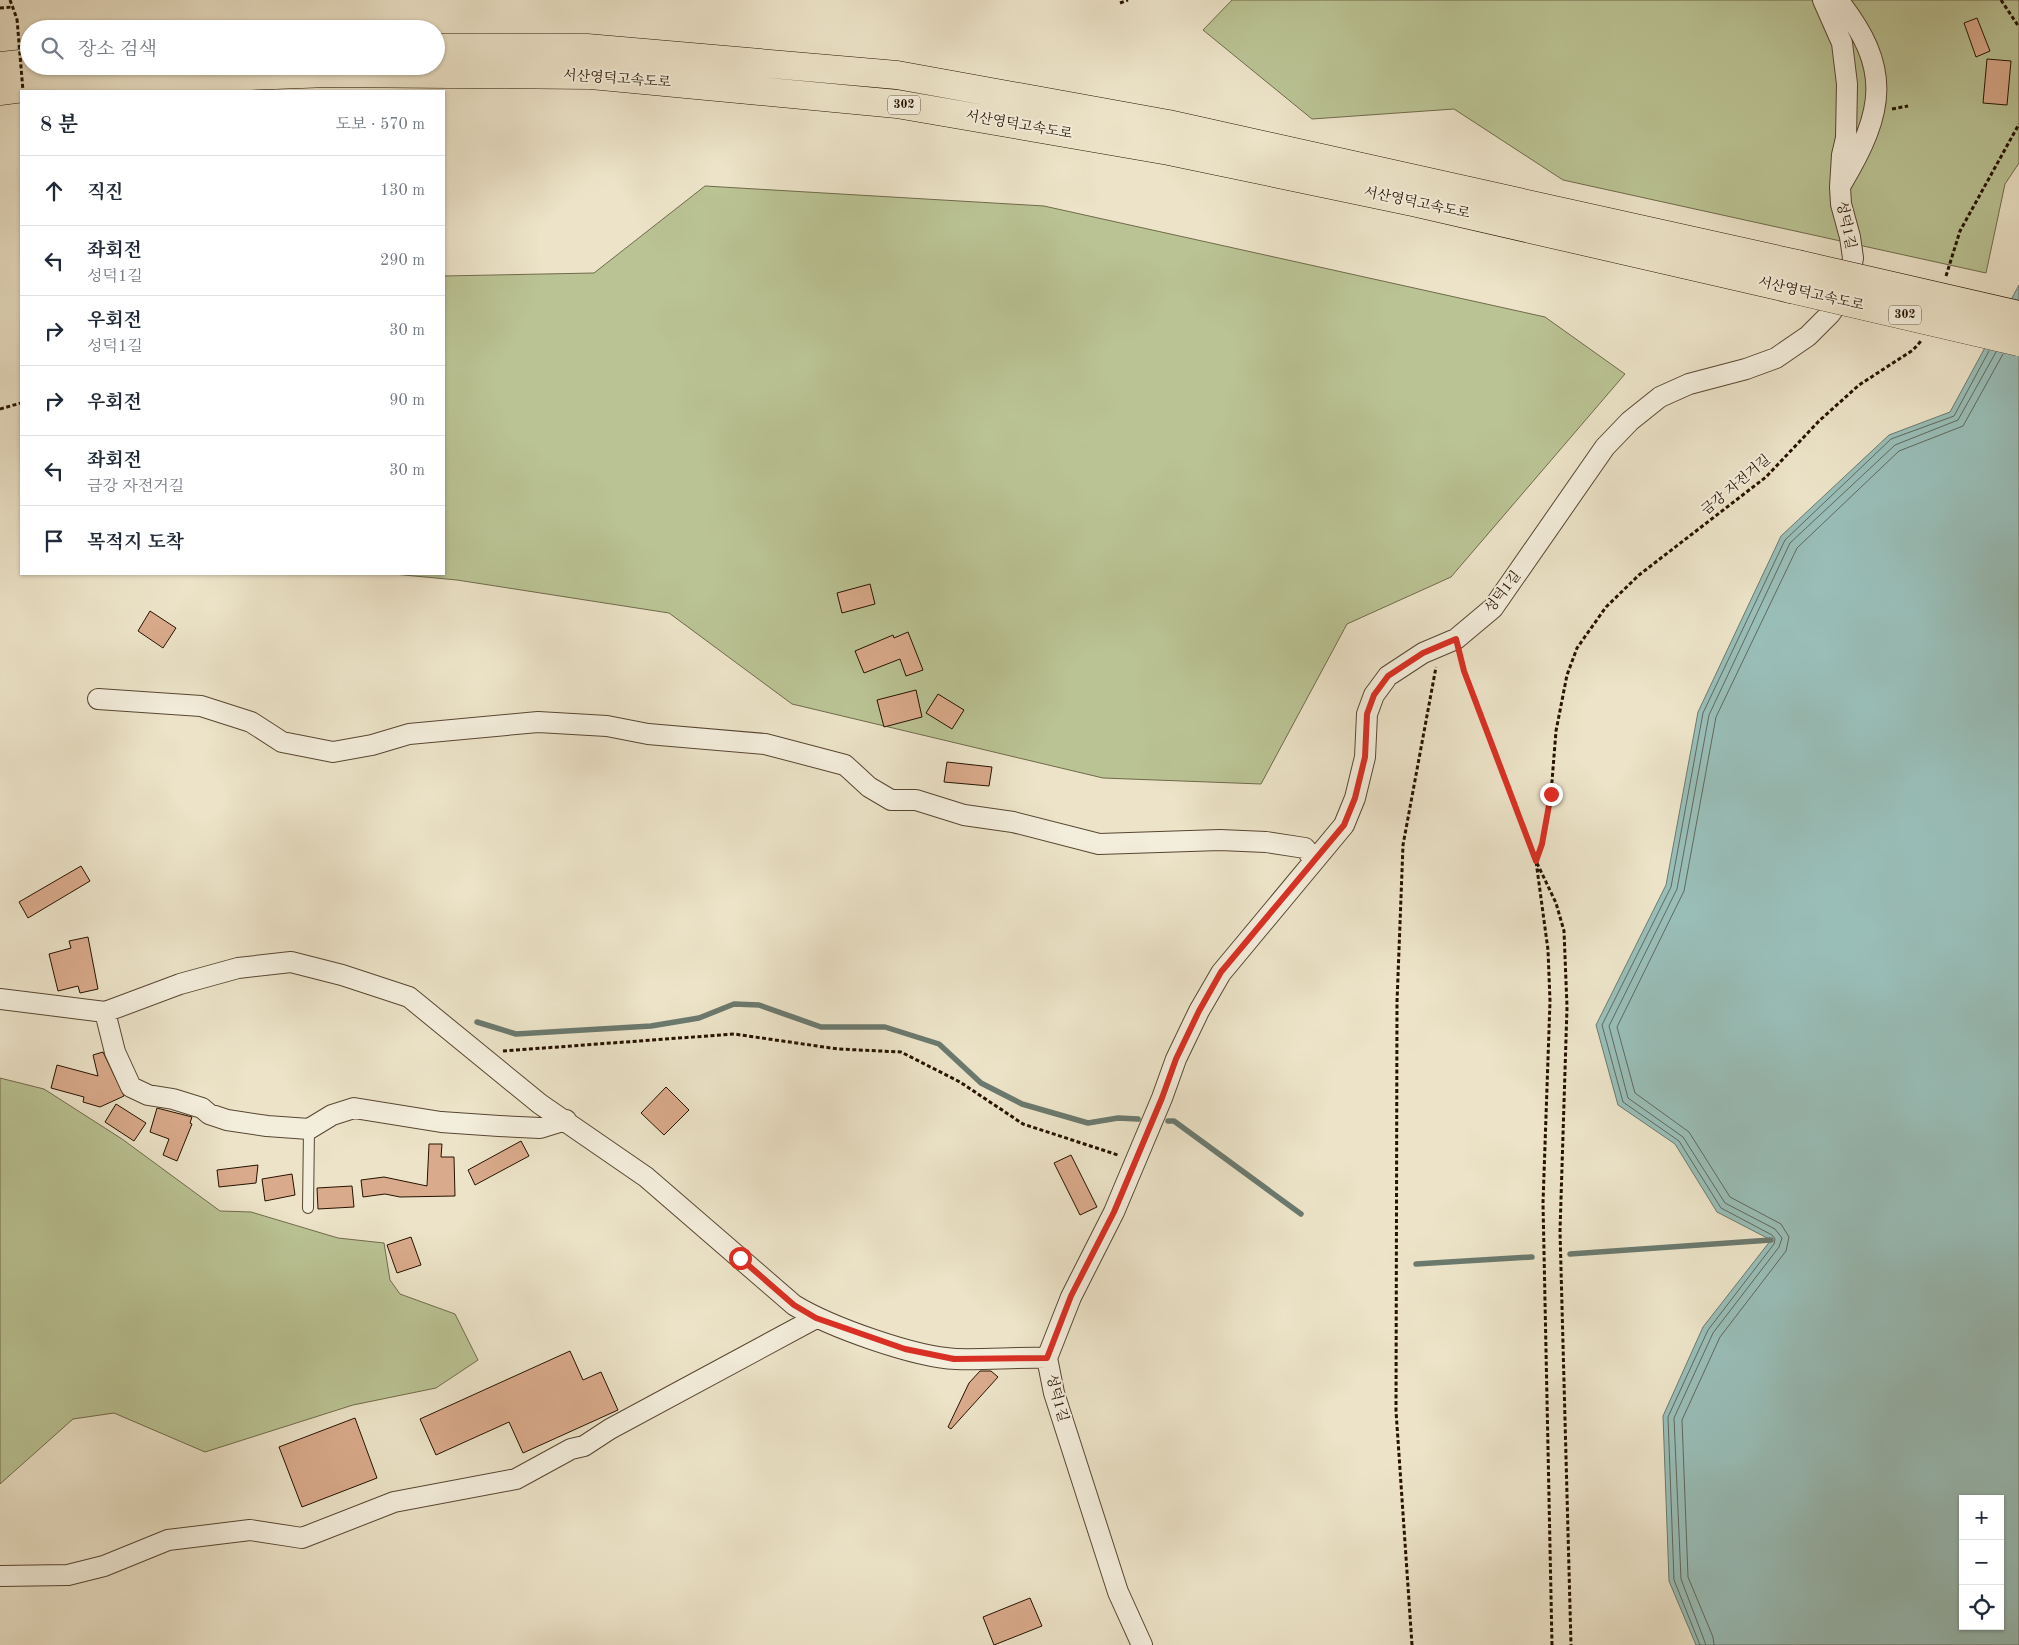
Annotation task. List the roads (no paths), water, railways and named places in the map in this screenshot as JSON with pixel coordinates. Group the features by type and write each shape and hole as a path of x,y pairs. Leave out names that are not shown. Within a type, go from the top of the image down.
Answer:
{"highway":[{"name":"서산영덕고속도로","path":"445,48 587,48 897,75 1168,124 1794,276 2019,342"},
{"path":"0,66 20,63"},
{"name":"서산영덕고속도로","path":"445,74 591,75 896,104 1179,153 1413,202 1794,276 2019,315"},
{"name":"서산영덕고속도로","path":"0,91 61,83 275,75"}],"street":[{"name":"성덕1길","path":"1142,1645 1118,1592 1054,1393 1047,1358 1071,1296 1114,1212 1176,1059 1199,1011 1221,972 1344,825 1355,798 1365,757 1367,714 1374,695 1388,676 1423,653 1448,643 1493,608 1605,447 1630,421 1660,397 1689,384 1746,370 1776,358 1808,336 1830,314 1847,290 1853,258 1850,237 1841,204 1840,187 1842,155 1846,138 1847,84 1842,43 1823,0"},
{"path":"1838,0 1873,58 1878,87 1872,120 1860,154 1840,187"},
{"path":"98,699 201,706 251,722 282,742 333,752 372,745 409,734 538,722 607,726 648,734 765,744 845,765 869,787 891,800 916,800 964,815 1013,822 1099,844 1220,840 1266,842 1305,848 1314,860"},
{"path":"0,999 105,1012 180,984 238,968 291,962 342,974 409,997 540,1104 646,1176 794,1305 816,1318 905,1349 954,1359 1047,1358"},
{"path":"105,1012 115,1052 131,1087 148,1095 173,1098 228,1120 267,1126 309,1129 332,1115 354,1108 442,1122 499,1126 540,1128 566,1120"},
{"path":"0,1576 68,1575 104,1566 168,1540 250,1530 302,1538 394,1502 516,1479 571,1449 584,1446 610,1429 816,1318"}],"lane":[{"path":"308,1208 309,1129"}],"water":[{"path":"2019,285 2019,1645 1696,1645 1669,1581 1663,1416 1703,1327 1771,1240 1717,1212 1675,1144 1618,1105 1596,1025 1666,885 1698,712 1781,536 1889,435 1950,412"}],"waterway":[{"path":"477,1022 516,1034 651,1026 699,1018 734,1004 759,1005 821,1027 885,1027 939,1044 981,1083 1022,1104 1088,1123 1118,1118 1138,1119"},
{"path":"1168,1121 1174,1121 1301,1214"},
{"path":"1570,1254 1771,1240"},
{"path":"1416,1264 1532,1257"}]}
